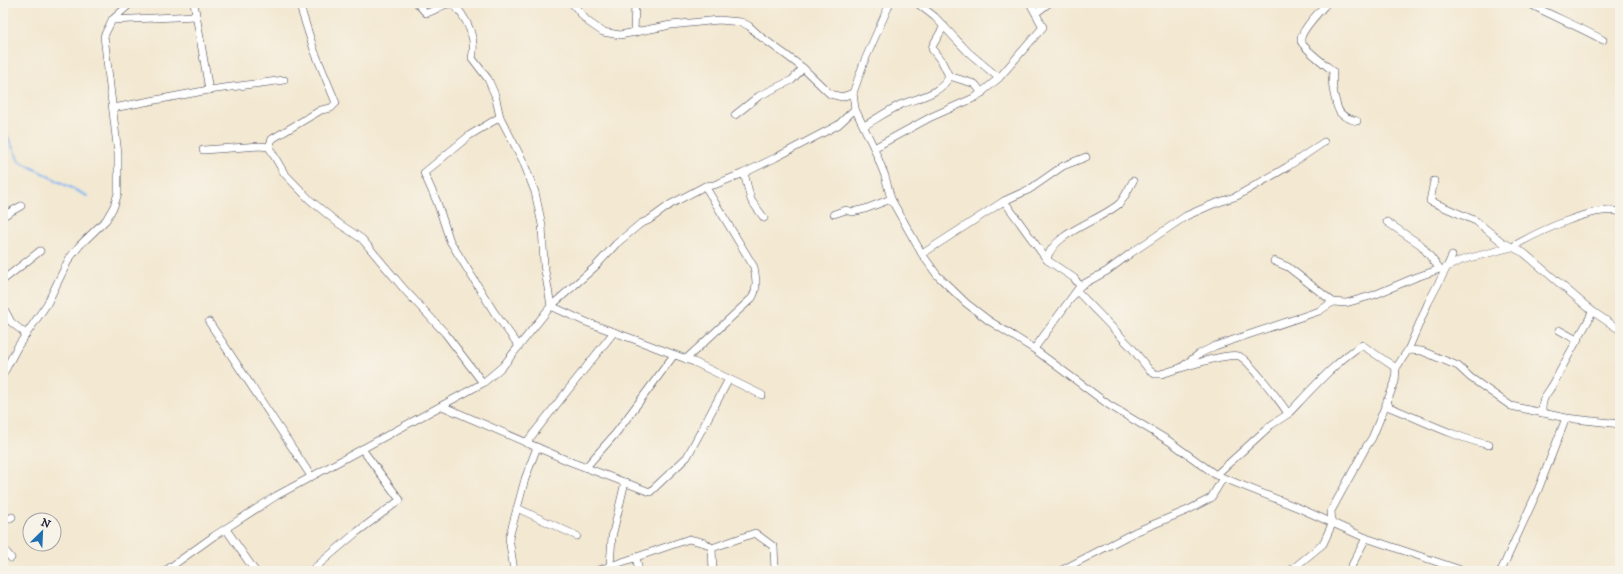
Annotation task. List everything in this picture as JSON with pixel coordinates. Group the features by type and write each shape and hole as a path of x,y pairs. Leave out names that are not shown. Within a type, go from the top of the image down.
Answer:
{"street":[{"path":"3,374 18,346 47,304 69,259 80,244 106,220 114,206 118,193 118,154 104,36 112,20 131,3"},
{"path":"194,3 209,90"},
{"path":"269,147 272,139 321,110 331,108 336,103 314,50 299,3"},
{"path":"417,3 426,13 449,4 458,8 468,23 473,41 474,50 472,58 488,79 496,95 500,118 523,161 535,192 542,225 544,266 551,306"},
{"path":"460,3 461,14"},
{"path":"572,3 587,21 603,32 620,34 718,20 741,22 749,26 803,68 830,94 842,97 853,93"},
{"path":"634,33 635,3"},
{"path":"890,3 864,62 853,93 855,109 874,148 892,199 922,254 937,275 966,303 988,320 1034,349 1109,405 1169,441 1216,475 1299,508 1366,538 1443,568 1464,571"},
{"path":"917,3 935,17 968,52 999,78"},
{"path":"874,148 931,117 976,97 999,78 1043,28 1030,3"},
{"path":"1036,13 1049,3"},
{"path":"1327,3 1302,34 1301,41 1305,49 1317,56 1333,71 1332,88 1338,110 1346,118 1357,121"},
{"path":"1528,3 1554,17 1583,28 1603,40"},
{"path":"112,20 196,16"},
{"path":"944,26 932,49 950,76 975,84 982,92"},
{"path":"735,115 759,96 792,80 803,68"},
{"path":"864,126 901,104 930,94 947,82 950,76"},
{"path":"113,108 209,90 284,80"},
{"path":"170,570 226,529 276,496 483,383 503,366 551,306 595,267 616,244 640,224 705,186 714,185 744,173 838,125 855,109"},
{"path":"500,118 470,135 424,173 437,202 450,241 494,312 519,346"},
{"path":"1034,349 1079,288 1107,271 1186,216 1237,196 1287,167 1324,142"},
{"path":"203,150 260,146 269,147"},
{"path":"269,147 284,173 310,200 338,223 362,239 404,289 445,333 483,383"},
{"path":"922,254 1004,201 1030,188 1063,166 1086,157"},
{"path":"744,173 752,200 764,218"},
{"path":"1434,181 1430,201 1476,221 1502,242 1524,253 1592,311 1620,330"},
{"path":"1047,260 1052,246 1073,231 1112,209 1121,202 1133,182"},
{"path":"686,359 752,298 756,291 757,280 754,267 705,186"},
{"path":"834,214 846,210 852,212 865,209 892,199"},
{"path":"1004,201 1047,260 1074,278 1079,288 1132,348 1150,371 1155,374 1161,374 1237,355 1246,361 1283,405 1288,414"},
{"path":"3,216 21,206"},
{"path":"1274,262 1288,267 1333,302 1346,303 1374,295 1462,260 1512,247 1529,237 1591,212 1615,210 1620,212"},
{"path":"1387,222 1421,246 1440,269"},
{"path":"3,280 40,251"},
{"path":"1290,571 1323,544 1332,524 1331,511 1366,446 1372,438 1395,382 1396,368 1408,350 1428,303 1452,256"},
{"path":"1180,369 1199,354 1215,346 1319,311 1333,302"},
{"path":"551,306 586,322 686,359 762,395"},
{"path":"3,307 11,322 26,334"},
{"path":"1542,413 1541,402 1556,381 1561,367 1592,311"},
{"path":"209,322 311,476"},
{"path":"1559,330 1577,340"},
{"path":"526,443 614,332"},
{"path":"1216,475 1271,425 1288,414 1338,364 1362,345 1396,368"},
{"path":"1408,350 1422,351 1458,366 1471,378 1511,406 1566,418 1620,424"},
{"path":"586,467 616,433 674,355"},
{"path":"442,406 526,443 650,492 688,457 729,379"},
{"path":"1387,400 1389,407 1443,430 1489,445"},
{"path":"1501,571 1538,490 1566,418"},
{"path":"514,571 509,538 537,447"},
{"path":"311,571 357,532 400,500 362,449"},
{"path":"1060,571 1135,532 1188,510 1211,498 1224,478"},
{"path":"610,565 612,538 625,482"},
{"path":"517,508 576,536"},
{"path":"3,522 12,517"},
{"path":"226,529 255,571"},
{"path":"712,548 755,533 774,547 775,571"},
{"path":"1349,571 1366,538"},
{"path":"596,571 636,556 690,539 705,543 712,548"},
{"path":"3,548 11,558"},
{"path":"712,548 713,571"},
{"path":"636,556 639,571"}],"waterway":[{"path":"3,127 19,161 87,196"}]}
